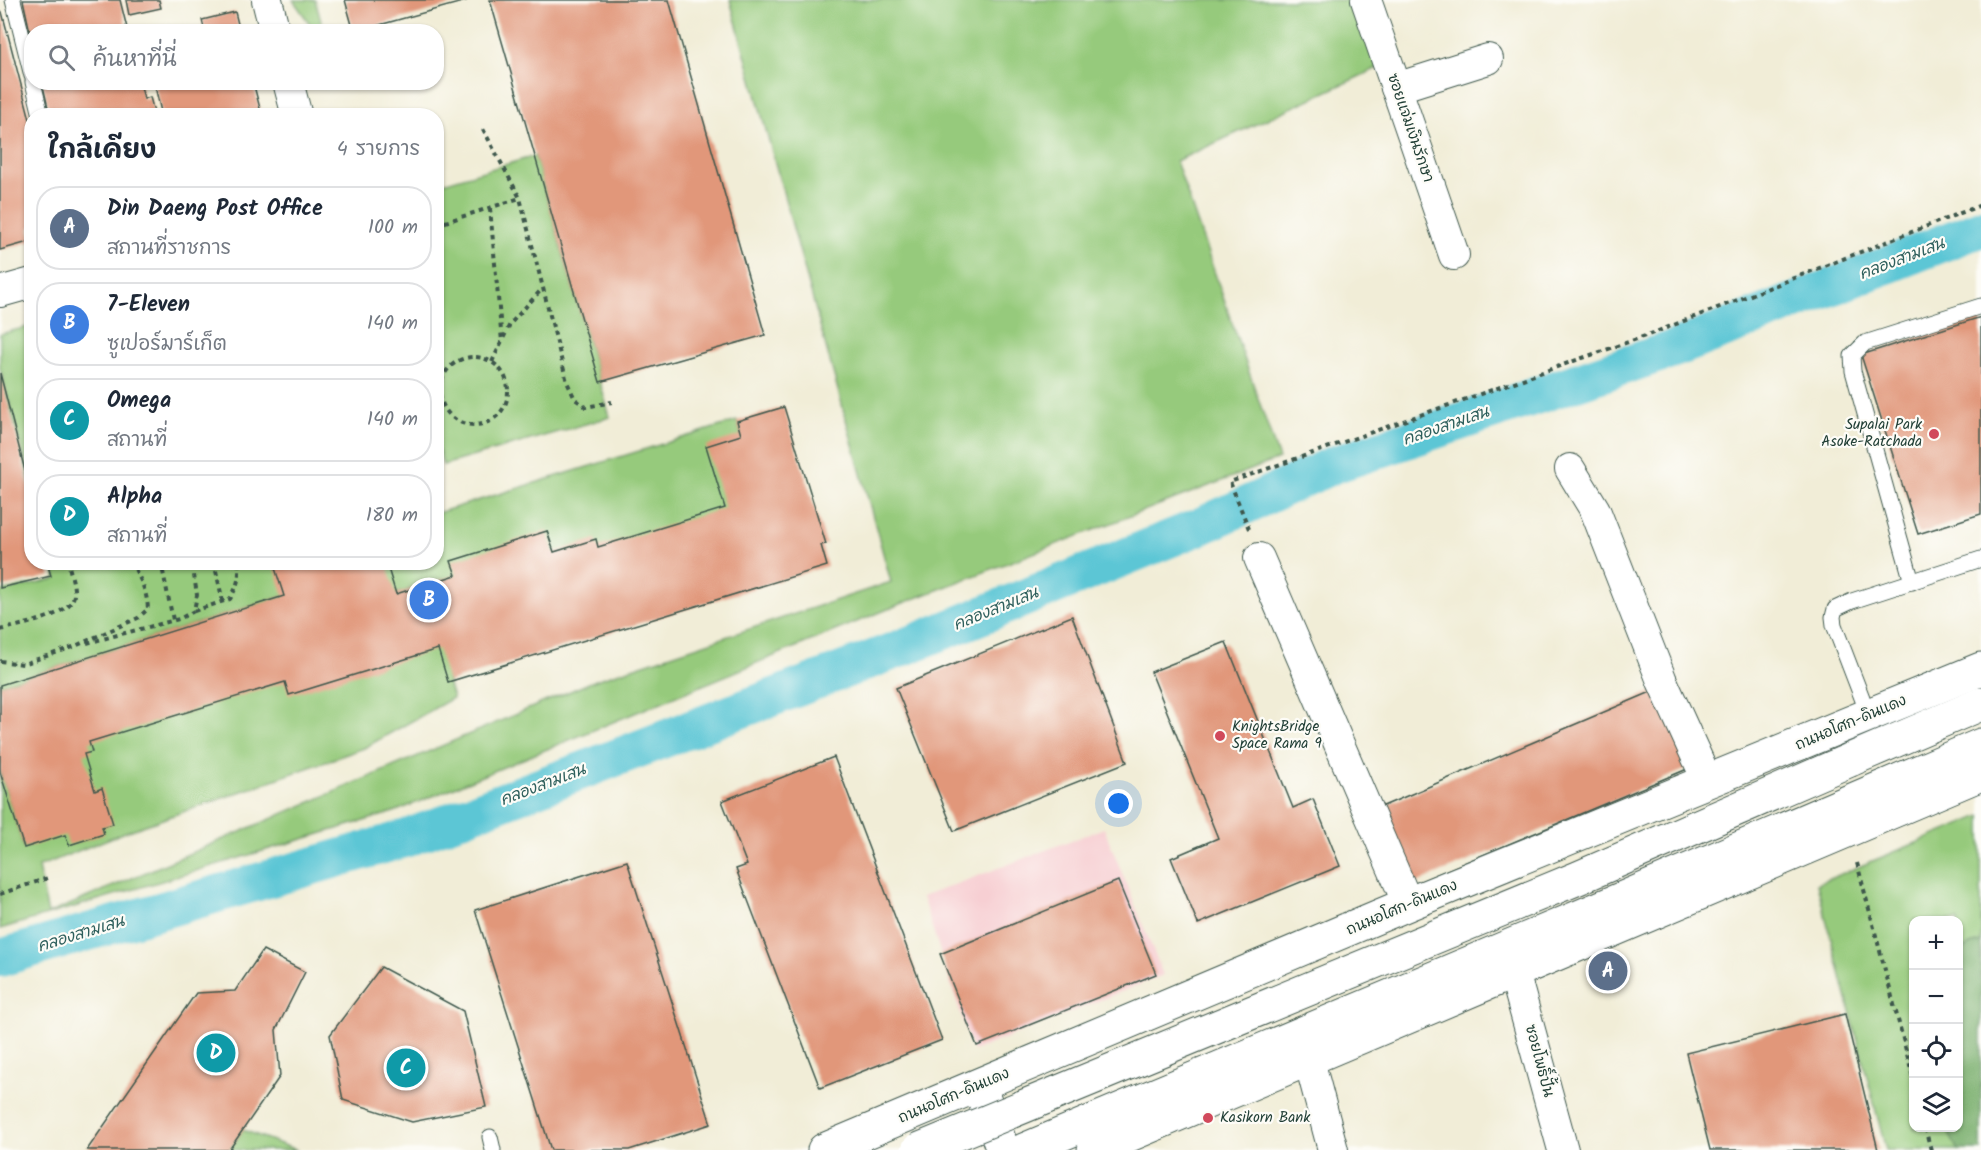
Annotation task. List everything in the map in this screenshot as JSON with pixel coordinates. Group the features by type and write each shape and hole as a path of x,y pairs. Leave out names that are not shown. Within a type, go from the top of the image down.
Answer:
{"main road":[{"name":"ถนนอโศก-ดินแดง","path":"824,1150 1408,904 1981,669"},
{"path":"918,1150 1567,883 1981,704"},
{"path":"1024,1150 1589,913 1981,745"},
{"path":"1094,1150 1981,774"},
{"path":"979,1086 1003,1150"}],"street":[{"path":"267,0 273,24"},
{"name":"ซอยแจ่มเงินรักษา","path":"1366,0 1454,255"},
{"path":"1396,88 1488,59"},
{"path":"290,90 295,108"},
{"path":"0,292 24,285"},
{"path":"1570,469 1595,510 1662,681 1708,782"},
{"path":"1256,548 1408,904"},
{"name":"ซอยโพธิ์ปั้น","path":"1514,972 1563,1150"},
{"path":"1309,1060 1333,1150"}],"lane":[{"path":"13,0 24,44"},
{"path":"35,90 39,108"},
{"path":"1912,582 1853,371 1852,356 1864,344 1981,306"},
{"path":"1869,716 1833,617 1835,609 1843,604 1981,559"}],"path":[{"path":"483,129 520,198 567,382 575,399 586,407 612,402"},
{"path":"444,222 520,198"},
{"path":"1256,548 1230,482 1648,334 1981,205"},
{"path":"490,208 502,342"},
{"path":"492,362 510,324 542,289"},
{"path":"444,376 460,361 482,358 492,362 501,370 508,390 507,401 502,411 494,419 473,425 461,423 452,417 444,406"},
{"path":"0,630 48,617 68,607 74,596 69,570"},
{"path":"74,647 138,618 148,609 147,597 136,570"},
{"path":"162,570 173,621"},
{"path":"193,570 197,595 194,611"},
{"path":"216,570 223,602"},
{"path":"0,661 23,664 74,647 173,621 194,611 223,602 230,599 238,585 239,570"},
{"path":"1849,830 1913,1078"},
{"path":"0,894 48,878"},
{"path":"1926,1132 1931,1150"}],"shaded area":[{"path":"1104,828 1163,975 973,1051 922,897"}],"green space":[{"path":"293,0 315,0 322,24 310,24"},
{"path":"730,0 1357,0 1382,66 1176,161 1279,459 898,605 394,812 0,929 0,772 24,848 32,845 53,734 439,625 448,682 453,698 364,748 123,833 38,867 48,914 596,680 891,582"},
{"path":"535,156 610,417 444,465 444,183"},
{"path":"24,328 24,459 0,368 0,334"},
{"path":"737,421 764,508 606,564 456,575 396,594 284,596 0,685 0,592 56,579 54,570 444,570 444,511"},
{"path":"1981,816 1981,942 1963,949 1963,916 1909,916 1909,1132 1948,1132 1958,1150 1886,1150 1817,884"},
{"path":"1981,942 1981,1150 1958,1150 1948,1132 1963,1132 1963,949"},
{"path":"243,1130 297,1150 229,1150"}],"building":[{"path":"23,0 120,0 126,24 28,24"},
{"path":"126,0 159,0 161,8 129,15"},
{"path":"345,0 466,0 383,24 352,24"},
{"path":"490,0 669,0 765,335 600,382"},
{"path":"0,12 2,12 27,108 24,108 24,243 0,250"},
{"path":"235,12 238,24 203,24 202,20"},
{"path":"44,90 142,90 144,99 150,97 153,108 48,108"},
{"path":"156,90 255,90 260,108 160,108"},
{"name":"Supalai Park Asoke-Ratchada","path":"1981,317 1981,514 1918,534 1861,355"},
{"path":"0,373 24,467 24,570 49,570 51,576 0,588"},
{"path":"784,407 826,544 821,545 827,566 448,682 438,649 289,695 285,682 89,742 92,752 84,754 95,791 102,788 113,824 102,827 104,834 69,845 65,835 24,848 0,772 0,685 284,596 276,570 388,570 396,594 456,575 451,561 547,531 554,552 596,539 598,547 725,508 706,446 741,435 737,421"},
{"path":"1072,616 1127,762 954,831 896,688"},
{"name":"KnightsBridge Space Rama 9","path":"1226,642 1293,808 1313,799 1340,866 1198,924 1171,858 1218,838 1151,672"},
{"path":"1658,689 1692,767 1414,884 1381,807"},
{"path":"834,757 942,1040 820,1088 736,869 747,865 722,801"},
{"path":"627,861 711,1124 629,1150 551,1150 475,910"},
{"path":"1118,881 1156,974 977,1046 940,954"},
{"path":"263,950 305,972 276,1030 280,1076 229,1150 87,1150 196,993 235,991"},
{"path":"381,967 463,1011 486,1107 412,1122 343,1100 330,1035"},
{"path":"1845,1014 1878,1150 1710,1150 1686,1053"}],"waterway":[{"name":"คลองสามเสน","path":"0,958 407,838 904,647 1201,526 1333,465 1679,347 1981,228"}],"place":[{"name":"Supalai Park Asoke-Ratchada","path":"1934,434"},
{"name":"7-Eleven","path":"429,600"},
{"name":"KnightsBridge Space Rama 9","path":"1220,736"},
{"name":"Din Daeng Post Office","path":"1608,971"},
{"name":"Alpha","path":"216,1053"},
{"name":"Omega","path":"406,1068"},
{"name":"Kasikorn Bank","path":"1208,1118"}]}
